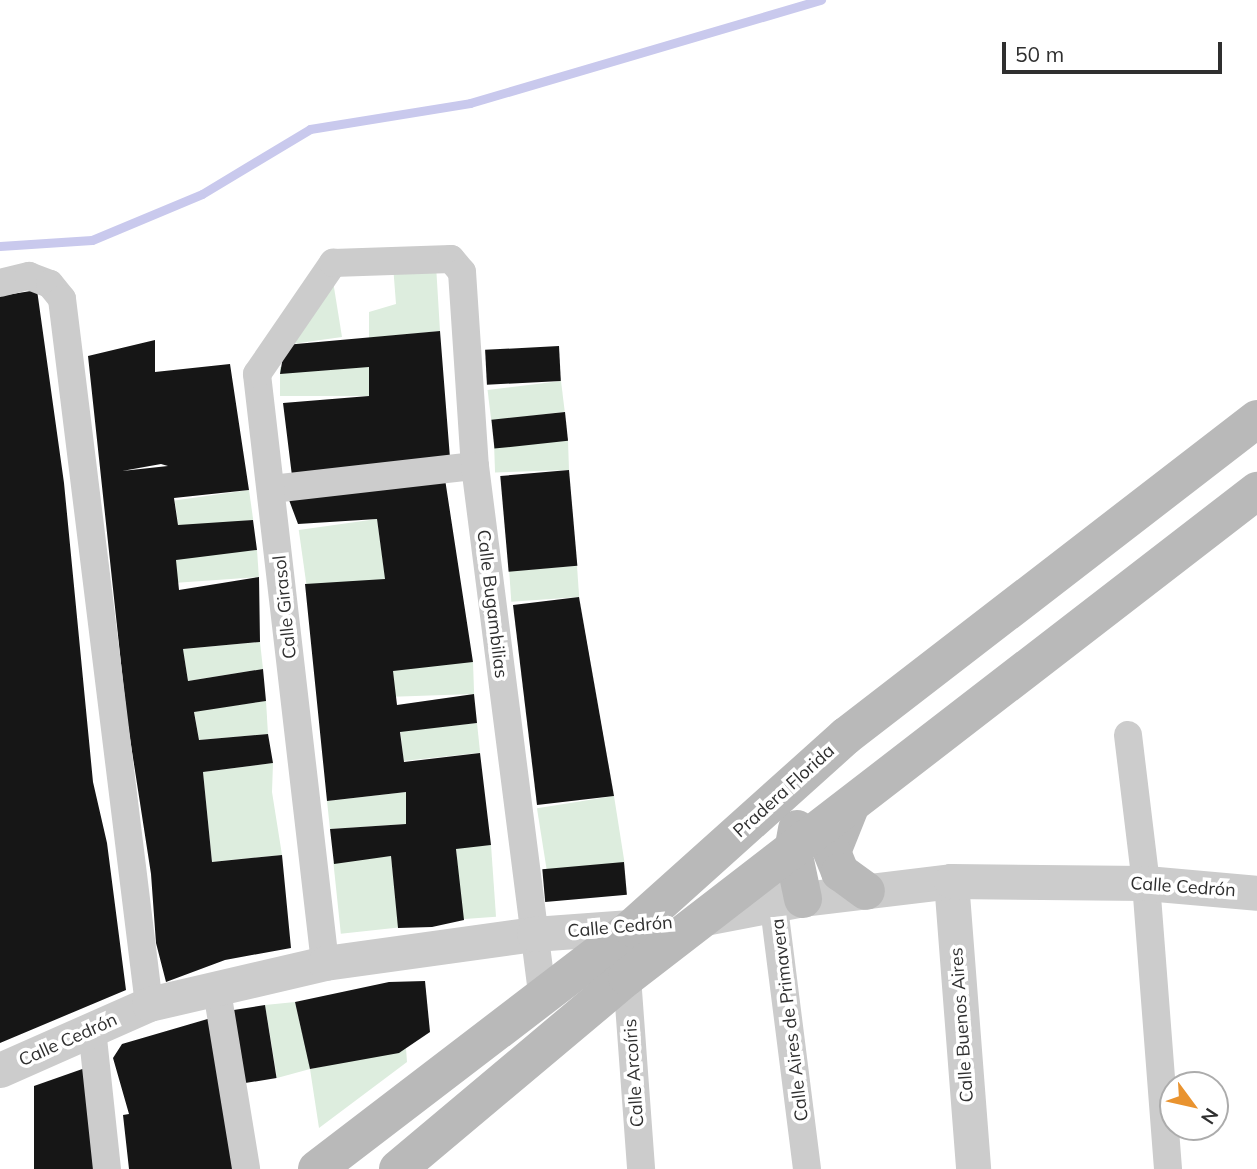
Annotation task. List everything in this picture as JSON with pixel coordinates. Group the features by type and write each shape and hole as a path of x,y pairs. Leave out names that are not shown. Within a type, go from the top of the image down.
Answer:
{"main road":[{"name":"Pradera Florida","path":"317,1169 542,993 632,928 846,736 1257,419"},
{"path":"398,1169 627,977 707,918 785,881 851,806 1257,491"},
{"path":"785,881 806,787 846,736"},
{"path":"851,806 832,852 840,872 866,891"},
{"path":"514,1072 542,993"}],"street":[{"name":"Calle Bugambilias","path":"325,271 340,260 451,259 462,272 475,466 542,993"},
{"name":"Calle Girasol","path":"325,271 257,374 326,963"},
{"path":"0,283 29,276 50,284 62,299 149,1004"},
{"path":"272,489 475,466"},
{"path":"1128,735 1146,883 1168,1169"},
{"name":"Calle Cedrón","path":"785,881 866,891 951,881 1146,883 1257,893"},
{"name":"Calle Aires de Primavera","path":"785,881 807,1169"},
{"name":"Calle Buenos Aires","path":"951,881 973,1169"},
{"name":"Calle Cedrón","path":"0,1070 149,1004 326,963 534,934 632,928 707,918"},
{"name":"Calle Arcoíris","path":"627,977 641,1169"},
{"path":"218,990 246,1169"},
{"path":"92,1029 107,1169"}],"green space":[{"path":"393,265 436,265 440,331 369,338 369,312 396,304"},
{"path":"332,275 342,337 285,345"},
{"path":"280,367 369,367 369,396 280,396"},
{"path":"561,381 565,412 491,421 488,390"},
{"path":"568,441 569,470 495,473 494,444"},
{"path":"249,490 253,520 179,530 175,500"},
{"path":"377,519 385,579 307,590 299,530"},
{"path":"257,550 259,577 177,583 175,556"},
{"path":"577,566 579,597 511,602 509,571"},
{"path":"260,642 263,669 188,681 183,649"},
{"path":"473,662 474,694 393,697 392,665"},
{"path":"266,701 268,734 199,740 194,711"},
{"path":"477,723 480,753 404,761 400,731"},
{"path":"273,763 272,792 282,855 212,862 203,772"},
{"path":"406,792 406,824 330,829 327,801"},
{"path":"614,796 624,862 547,874 537,808"},
{"path":"491,845 496,917 461,919 456,847"},
{"path":"391,856 399,928 341,934 333,862"},
{"path":"295,1002 311,1069 406,1048 407,1062 319,1128 310,1069 277,1078 265,1005"}],"building":[{"path":"37,290 64,483 93,782 107,843 126,990 0,1043 0,296"},
{"path":"440,331 450,458 292,476 283,403 369,396 369,367 280,374 285,345"},
{"path":"155,340 155,372 230,364 249,490 174,498 178,525 253,520 257,550 176,560 179,590 259,577 260,642 183,649 188,681 263,669 266,701 194,712 199,740 268,734 273,763 203,772 212,862 282,855 291,948 225,960 166,982 156,943 151,874 127,719 88,356","holes":["161,464 168,466 122,471"]},
{"path":"559,346 561,381 487,385 485,350"},
{"path":"565,412 568,441 494,449 491,420"},
{"path":"569,470 577,566 509,572 500,476"},
{"path":"445,479 473,662 393,671 397,705 474,694 477,723 400,732 404,762 480,753 491,845 456,849 464,920 432,927 398,928 391,856 334,864 330,829 406,824 406,792 327,801 305,584 385,579 377,519 298,524 289,500"},
{"path":"579,597 614,796 537,805 513,605"},
{"path":"624,862 627,895 545,902 542,869"},
{"path":"425,981 430,1032 399,1053 310,1069 295,1002 389,982"},
{"path":"265,1005 277,1078 239,1084 227,1011"},
{"path":"211,1018 233,1169 129,1169 123,1115 129,1114 113,1058 122,1044"},
{"path":"88,1067 95,1169 34,1169 34,1086"}],"waterway":[{"path":"0,246 92,240 202,194 310,129 470,103 821,0"}]}
